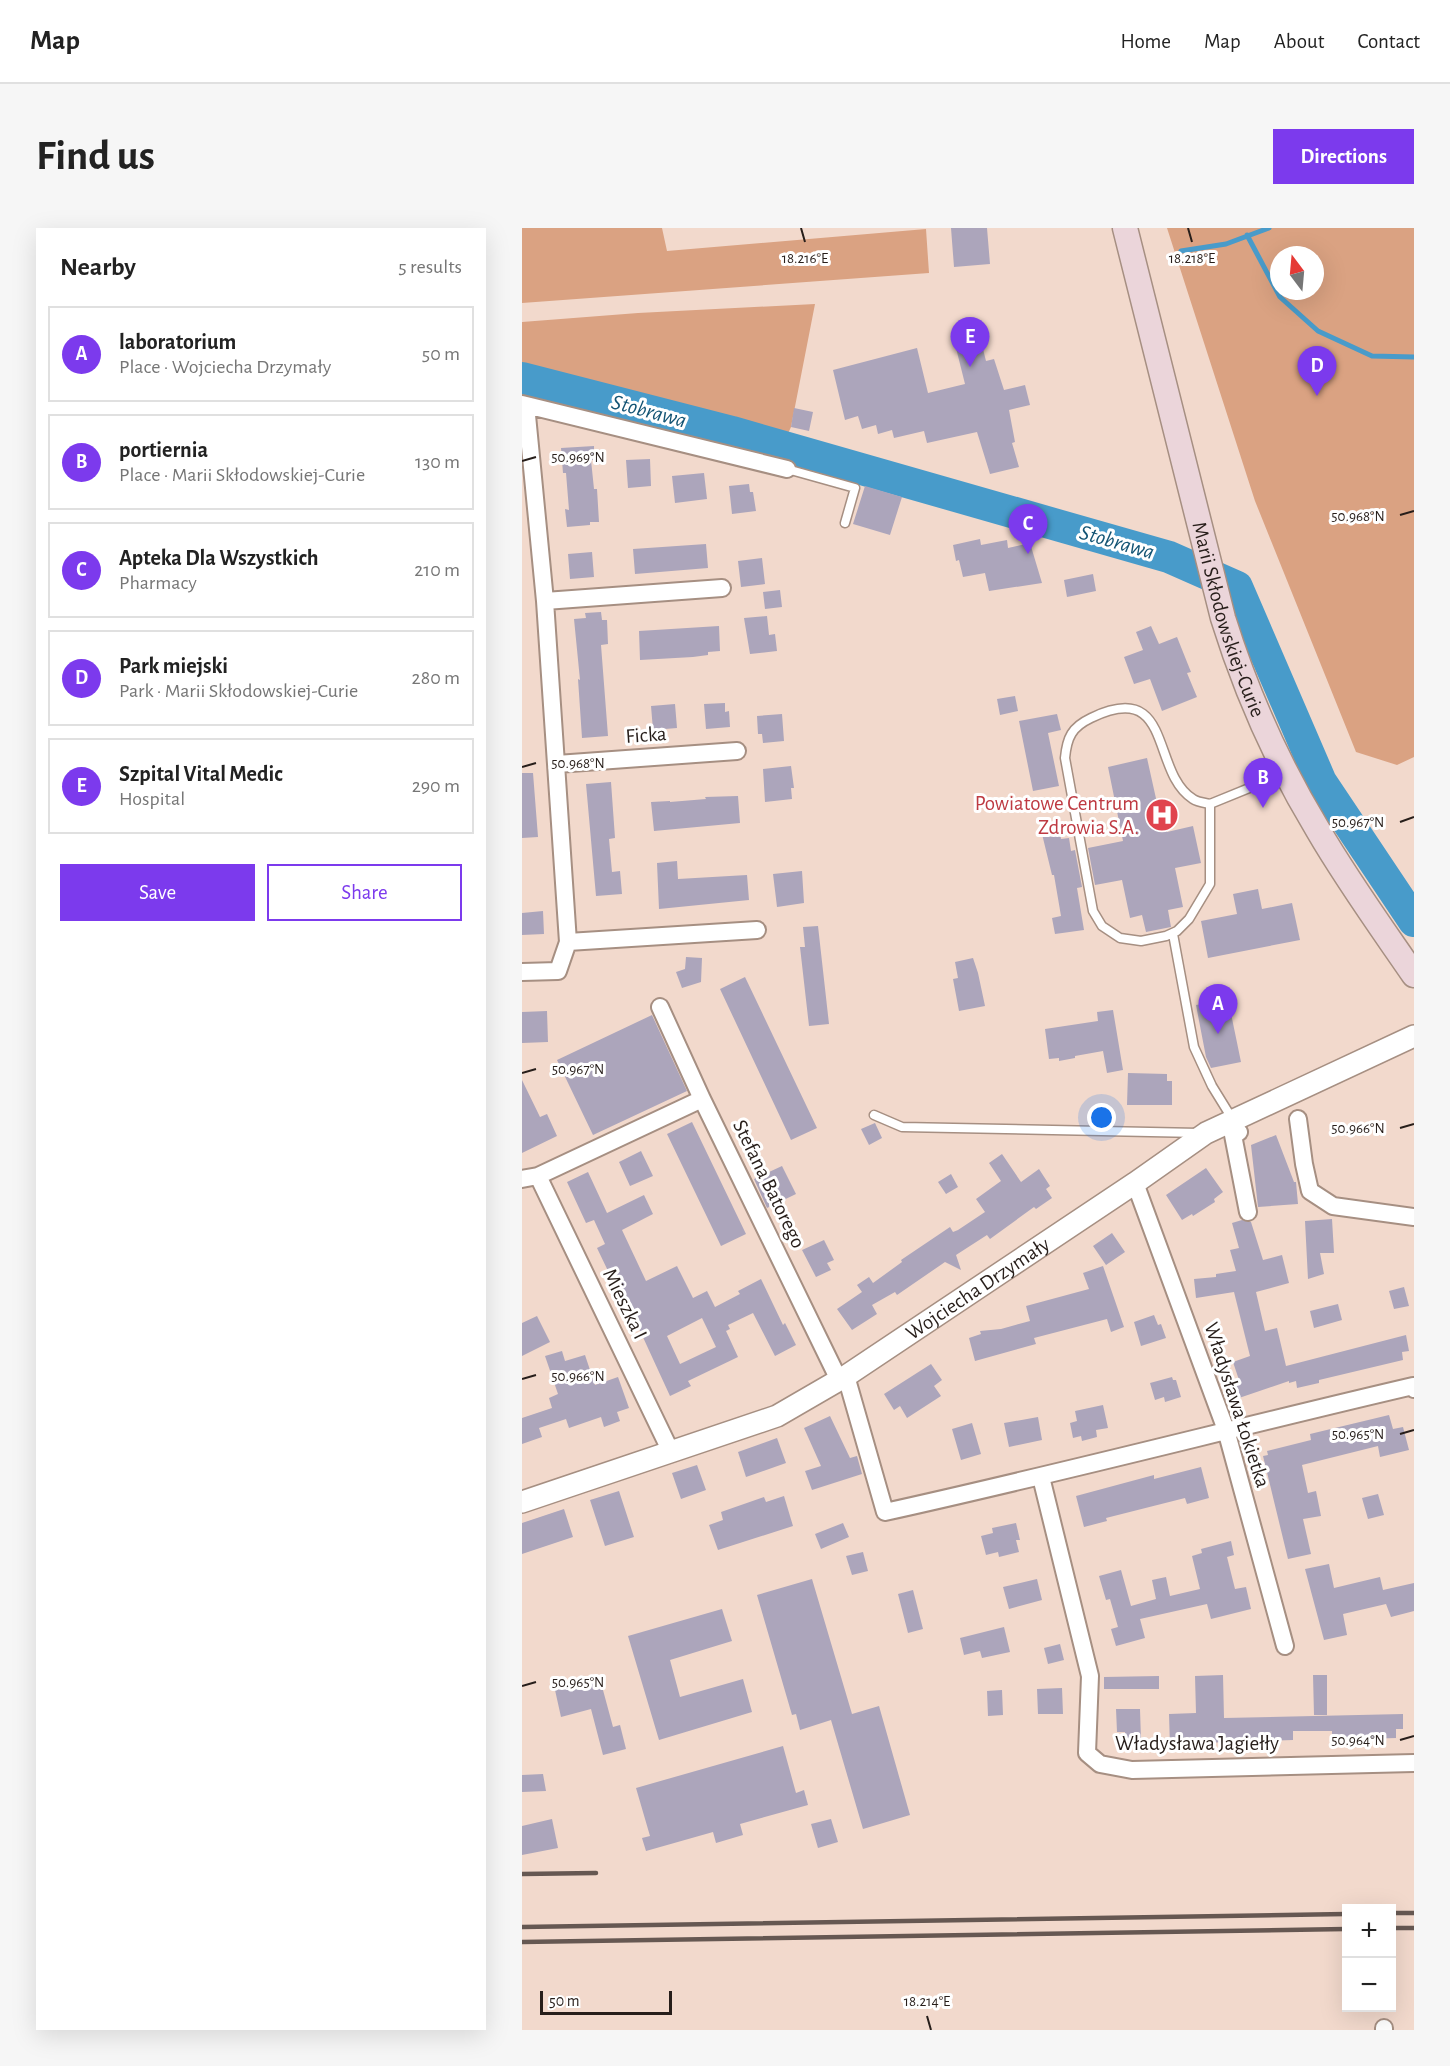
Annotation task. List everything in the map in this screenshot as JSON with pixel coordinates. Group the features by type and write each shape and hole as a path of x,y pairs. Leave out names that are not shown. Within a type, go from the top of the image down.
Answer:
{"main road":[{"name":"Marii Skłodowskiej-Curie","path":"1125,228 1220,608 1239,668 1286,773 1323,839 1414,975"}],"street":[{"path":"522,972 558,971 568,942 545,601 524,405 787,470"},
{"path":"545,601 722,588"},
{"name":"Ficka","path":"557,764 737,751"},
{"path":"568,942 757,930"},
{"name":"Stefana Batorego","path":"660,1007 702,1099 843,1378"},
{"name":"Wojciecha Drzymały","path":"522,1502 777,1416 843,1378 1136,1183 1206,1133 1236,1126 1414,1036"},
{"path":"530,1177 702,1099"},
{"path":"1298,1119 1310,1191 1333,1206 1414,1217"},
{"path":"1236,1126 1233,1136 1248,1212"},
{"name":"Mieszka I","path":"530,1177 672,1452"},
{"name":"Władysława Łokietka","path":"1136,1183 1226,1430 1285,1646"},
{"path":"843,1378 885,1512 1041,1477 1413,1386 1414,1389"},
{"name":"Władysława Jagiełły","path":"1041,1477 1090,1677 1087,1753 1100,1764 1132,1770 1414,1763"}],"lane":[{"path":"787,470 855,488 845,523"},
{"path":"1210,804 1210,884 1189,919 1173,934 1141,941 1120,938 1102,926 1093,911 1065,758 1066,742 1078,724 1102,713 1129,708 1145,715 1157,730 1167,763 1176,781 1192,799 1210,804 1286,773"},
{"path":"1173,934 1194,1047 1212,1086 1236,1126"},
{"path":"874,1115 902,1127 1206,1133"}],"shaded area":[{"path":"522,228 662,228 667,251 926,229 929,273 522,303"},
{"path":"1167,228 1414,228 1414,757 1397,765 1356,752 1255,501"},
{"path":"815,304 791,427 785,440 522,374 522,322 638,313"}],"building":[{"path":"951,228 987,228 990,264 954,267"},
{"path":"980,337 986,361 994,359 1004,390 1025,385 1030,405 1009,410 1015,442 1012,443 1019,467 990,474 977,432 927,443 924,431 894,438 892,430 878,434 876,425 862,429 858,416 845,420 833,370 917,348 928,393 965,384 955,344"},
{"path":"794,408 813,412 809,431 791,427"},
{"path":"594,446 594,460 591,460 594,489 597,489 599,522 567,527 565,509 569,510 561,448"},
{"path":"650,459 651,486 628,488 626,460"},
{"path":"704,473 707,499 675,503 672,476"},
{"path":"749,484 750,492 753,492 756,511 732,514 729,486"},
{"path":"865,486 902,497 890,535 853,524"},
{"path":"980,539 981,545 1007,540 1008,548 1030,543 1042,583 989,591 985,573 963,577 959,560 956,561 953,545"},
{"path":"706,544 708,568 635,574 633,549"},
{"path":"592,552 594,577 570,579 568,554"},
{"path":"762,558 765,584 741,587 738,561"},
{"path":"1093,574 1096,591 1067,597 1064,580"},
{"path":"780,590 782,607 765,609 763,592"},
{"path":"601,612 602,620 607,620 608,644 601,645 608,736 582,738 578,679 580,680 574,619 586,618 585,613"},
{"path":"767,616 769,635 775,634 777,651 750,654 744,618"},
{"path":"719,626 720,651 693,657 640,660 639,631"},
{"path":"1151,626 1159,644 1177,637 1191,672 1187,673 1197,697 1162,711 1150,679 1134,684 1124,657 1143,650 1136,632"},
{"path":"1015,696 1018,711 1000,715 997,699"},
{"path":"725,703 725,712 729,711 730,727 706,729 704,704"},
{"path":"675,704 677,728 653,730 651,706"},
{"path":"782,714 784,741 763,743 762,734 758,734 757,716"},
{"path":"1057,714 1061,730 1048,733 1059,786 1033,791 1019,721"},
{"path":"1147,758 1159,812 1163,811 1167,832 1193,826 1201,863 1175,868 1183,907 1168,910 1171,927 1146,932 1142,915 1130,918 1122,880 1095,885 1088,848 1123,841 1108,767"},
{"path":"791,766 794,788 791,788 792,799 765,802 763,769"},
{"path":"522,773 533,773 538,837 522,838"},
{"path":"611,782 615,838 609,839 612,872 620,871 622,894 596,896 586,784"},
{"path":"738,796 740,823 654,831 651,802"},
{"path":"1060,831 1061,839 1069,838 1071,851 1075,850 1082,887 1077,888 1084,930 1055,934 1052,918 1061,916 1054,875 1052,875 1042,834"},
{"path":"677,861 678,879 747,875 749,900 659,909 657,863"},
{"path":"802,871 804,903 777,907 773,874"},
{"path":"1258,889 1262,909 1292,903 1300,940 1208,958 1201,921 1237,914 1233,894"},
{"path":"543,911 544,934 522,935 522,913"},
{"path":"818,926 829,1024 809,1026 800,947 805,947 803,927"},
{"path":"686,957 702,958 701,982 682,988 676,972 685,969"},
{"path":"973,958 985,1006 959,1011 953,979 958,978 955,962"},
{"path":"745,977 817,1128 791,1140 720,989"},
{"path":"1228,999 1241,1062 1211,1068 1206,1057 1196,1005"},
{"path":"1113,1010 1123,1070 1107,1073 1103,1051 1059,1061 1059,1058 1049,1059 1045,1029 1098,1021 1097,1012"},
{"path":"547,1011 548,1042 522,1043 522,1012"},
{"path":"652,1015 687,1091 593,1135 557,1060"},
{"path":"1128,1073 1167,1074 1167,1081 1172,1081 1172,1105 1127,1105"},
{"path":"522,1080 540,1117 547,1114 557,1136 522,1153"},
{"path":"692,1122 746,1234 721,1246 667,1134"},
{"path":"875,1123 882,1138 869,1145 861,1129"},
{"path":"1276,1135 1294,1182 1296,1182 1298,1204 1258,1207 1251,1145"},
{"path":"641,1151 653,1176 630,1186 619,1162"},
{"path":"1002,1154 1021,1182 1039,1169 1050,1186 1046,1189 1052,1198 1036,1209 1034,1207 990,1239 987,1235 956,1255 961,1270 945,1262 897,1295 895,1292 872,1305 877,1314 852,1330 837,1309 862,1292 857,1285 869,1277 873,1283 902,1262 901,1260 950,1227 953,1232 958,1230 985,1212 976,1199 1001,1181 989,1163"},
{"path":"782,1166 796,1194 767,1208 754,1179"},
{"path":"1206,1168 1223,1192 1214,1199 1215,1202 1182,1220 1166,1195"},
{"path":"588,1172 607,1213 644,1195 653,1214 622,1230 646,1281 677,1266 693,1298 707,1291 715,1307 740,1294 738,1291 761,1279 783,1325 785,1323 796,1345 775,1356 753,1313 728,1325 730,1329 726,1331 738,1357 688,1381 691,1386 670,1396 630,1309 625,1311 619,1299 621,1298 597,1248 605,1244 594,1220 586,1223 567,1182","holes":["702,1318 716,1347 680,1364 667,1336"]},
{"path":"951,1174 958,1187 946,1194 938,1182"},
{"path":"1332,1219 1334,1253 1320,1253 1324,1274 1308,1279 1305,1221"},
{"path":"1242,1220 1251,1222 1263,1260 1282,1255 1289,1283 1256,1292 1265,1331 1277,1328 1286,1366 1406,1335 1409,1351 1402,1352 1403,1360 1319,1380 1319,1383 1297,1388 1296,1381 1289,1383 1289,1381 1239,1398 1233,1382 1239,1380 1233,1362 1250,1356 1234,1292 1196,1298 1194,1279 1216,1277 1216,1274 1236,1271 1230,1250 1239,1248 1232,1223"},
{"path":"1112,1233 1125,1252 1106,1265 1093,1246"},
{"path":"824,1240 834,1260 827,1263 831,1270 816,1277 802,1250"},
{"path":"1103,1266 1124,1327 1111,1332 1107,1319 1034,1338 1036,1344 975,1361 969,1338 981,1334 980,1331 1001,1329 1030,1321 1026,1306 1089,1289 1083,1273"},
{"path":"1404,1287 1409,1306 1394,1309 1389,1291"},
{"path":"1338,1304 1342,1320 1314,1328 1310,1311"},
{"path":"1154,1315 1158,1325 1161,1324 1166,1338 1141,1346 1134,1322"},
{"path":"537,1316 550,1342 522,1356 522,1323"},
{"path":"562,1351 565,1361 585,1355 595,1385 618,1377 629,1408 617,1412 620,1421 604,1427 601,1417 569,1428 566,1419 539,1428 542,1437 522,1444 522,1418 552,1408 549,1398 558,1394 545,1356"},
{"path":"931,1364 942,1380 934,1386 941,1396 907,1418 900,1406 894,1410 884,1394"},
{"path":"1172,1377 1176,1380 1181,1397 1165,1402 1164,1397 1155,1400 1150,1383"},
{"path":"1103,1405 1108,1428 1096,1430 1097,1437 1082,1441 1081,1436 1073,1438 1070,1423 1077,1421 1075,1411"},
{"path":"1389,1415 1393,1429 1403,1427 1409,1450 1380,1457 1378,1446 1302,1465 1308,1493 1316,1491 1321,1516 1303,1519 1311,1554 1288,1559 1263,1456 1268,1455 1267,1451 1311,1440 1310,1434"},
{"path":"830,1416 850,1458 857,1456 862,1474 812,1490 805,1471 821,1466 804,1428"},
{"path":"1038,1417 1042,1440 1009,1447 1004,1423"},
{"path":"972,1423 981,1454 961,1460 952,1429"},
{"path":"777,1438 786,1463 746,1477 738,1452"},
{"path":"697,1465 706,1490 681,1499 672,1473"},
{"path":"1201,1467 1209,1498 1187,1504 1185,1498 1106,1518 1107,1521 1084,1527 1076,1496 1154,1475 1154,1479"},
{"path":"619,1491 634,1537 605,1546 590,1500"},
{"path":"1378,1494 1384,1515 1368,1519 1362,1498"},
{"path":"784,1496 793,1526 718,1550 709,1525 723,1520 721,1512 764,1497 766,1502"},
{"path":"564,1509 573,1537 522,1554 522,1523"},
{"path":"843,1523 849,1537 821,1549 815,1534"},
{"path":"1016,1523 1020,1540 1016,1540 1019,1552 999,1557 998,1552 986,1555 981,1536 993,1533 992,1528"},
{"path":"1231,1541 1234,1555 1227,1557 1235,1589 1246,1587 1251,1609 1211,1619 1207,1604 1140,1619 1145,1638 1116,1646 1111,1629 1118,1627 1110,1599 1106,1600 1099,1576 1121,1570 1131,1606 1156,1599 1152,1580 1166,1577 1170,1596 1200,1589 1192,1556 1202,1553 1201,1549"},
{"path":"863,1552 868,1571 852,1575 846,1556"},
{"path":"1329,1564 1334,1588 1380,1577 1383,1590 1414,1583 1414,1611 1391,1617 1386,1604 1343,1614 1347,1635 1324,1640 1305,1569"},
{"path":"812,1579 852,1714 879,1706 910,1815 863,1829 831,1720 800,1730 796,1714 792,1715 757,1595"},
{"path":"1037,1579 1042,1600 1009,1609 1003,1587"},
{"path":"913,1590 923,1629 908,1633 898,1594"},
{"path":"722,1609 732,1641 670,1660 680,1697 743,1679 752,1712 659,1740 628,1636"},
{"path":"1004,1627 1010,1652 982,1658 980,1651 964,1655 960,1638"},
{"path":"1060,1644 1064,1660 1048,1664 1044,1648"},
{"path":"1223,1675 1224,1718 1403,1714 1403,1729 1396,1729 1396,1738 1332,1740 1332,1731 1293,1731 1293,1740 1200,1743 1200,1746 1170,1747 1169,1714 1196,1713 1195,1676"},
{"path":"1313,1675 1327,1675 1327,1715 1314,1715"},
{"path":"1159,1676 1159,1689 1104,1689 1104,1677"},
{"path":"600,1679 613,1727 620,1725 626,1749 603,1755 591,1709 561,1717 555,1690"},
{"path":"1062,1688 1063,1714 1038,1714 1037,1689"},
{"path":"1002,1690 1003,1715 988,1716 987,1691"},
{"path":"1116,1709 1140,1709 1141,1740 1125,1740 1125,1732 1117,1732"},
{"path":"783,1746 796,1793 804,1790 808,1805 740,1824 743,1835 716,1843 713,1832 646,1851 642,1838 650,1836 636,1788"},
{"path":"543,1774 546,1791 522,1792 522,1775"},
{"path":"552,1819 558,1848 522,1855 522,1826"},
{"path":"831,1819 838,1842 818,1848 811,1824"}],"waterway":[{"path":"1181,251 1226,244 1269,228"},
{"path":"1247,235 1280,297 1318,331 1372,356 1414,357"},
{"name":"Stobrawa","path":"522,378 732,432 1169,557 1237,587 1321,782 1414,921"}],"railway":[{"path":"522,1874 596,1873"},
{"path":"1396,1913 1414,1913"},
{"path":"522,1927 1342,1914"},
{"path":"1396,1928 1414,1928"},
{"path":"522,1942 1342,1929"}],"place":[{"name":"Szpital Vital Medic","path":"970,367"},
{"name":"Park miejski","path":"1317,396"},
{"name":"Apteka Dla Wszystkich","path":"1028,554"},
{"name":"portiernia","path":"1263,808"},
{"name":"Powiatowe Centrum Zdrowia S.A.","path":"1162,815"},
{"name":"laboratorium","path":"1218,1034"}]}
